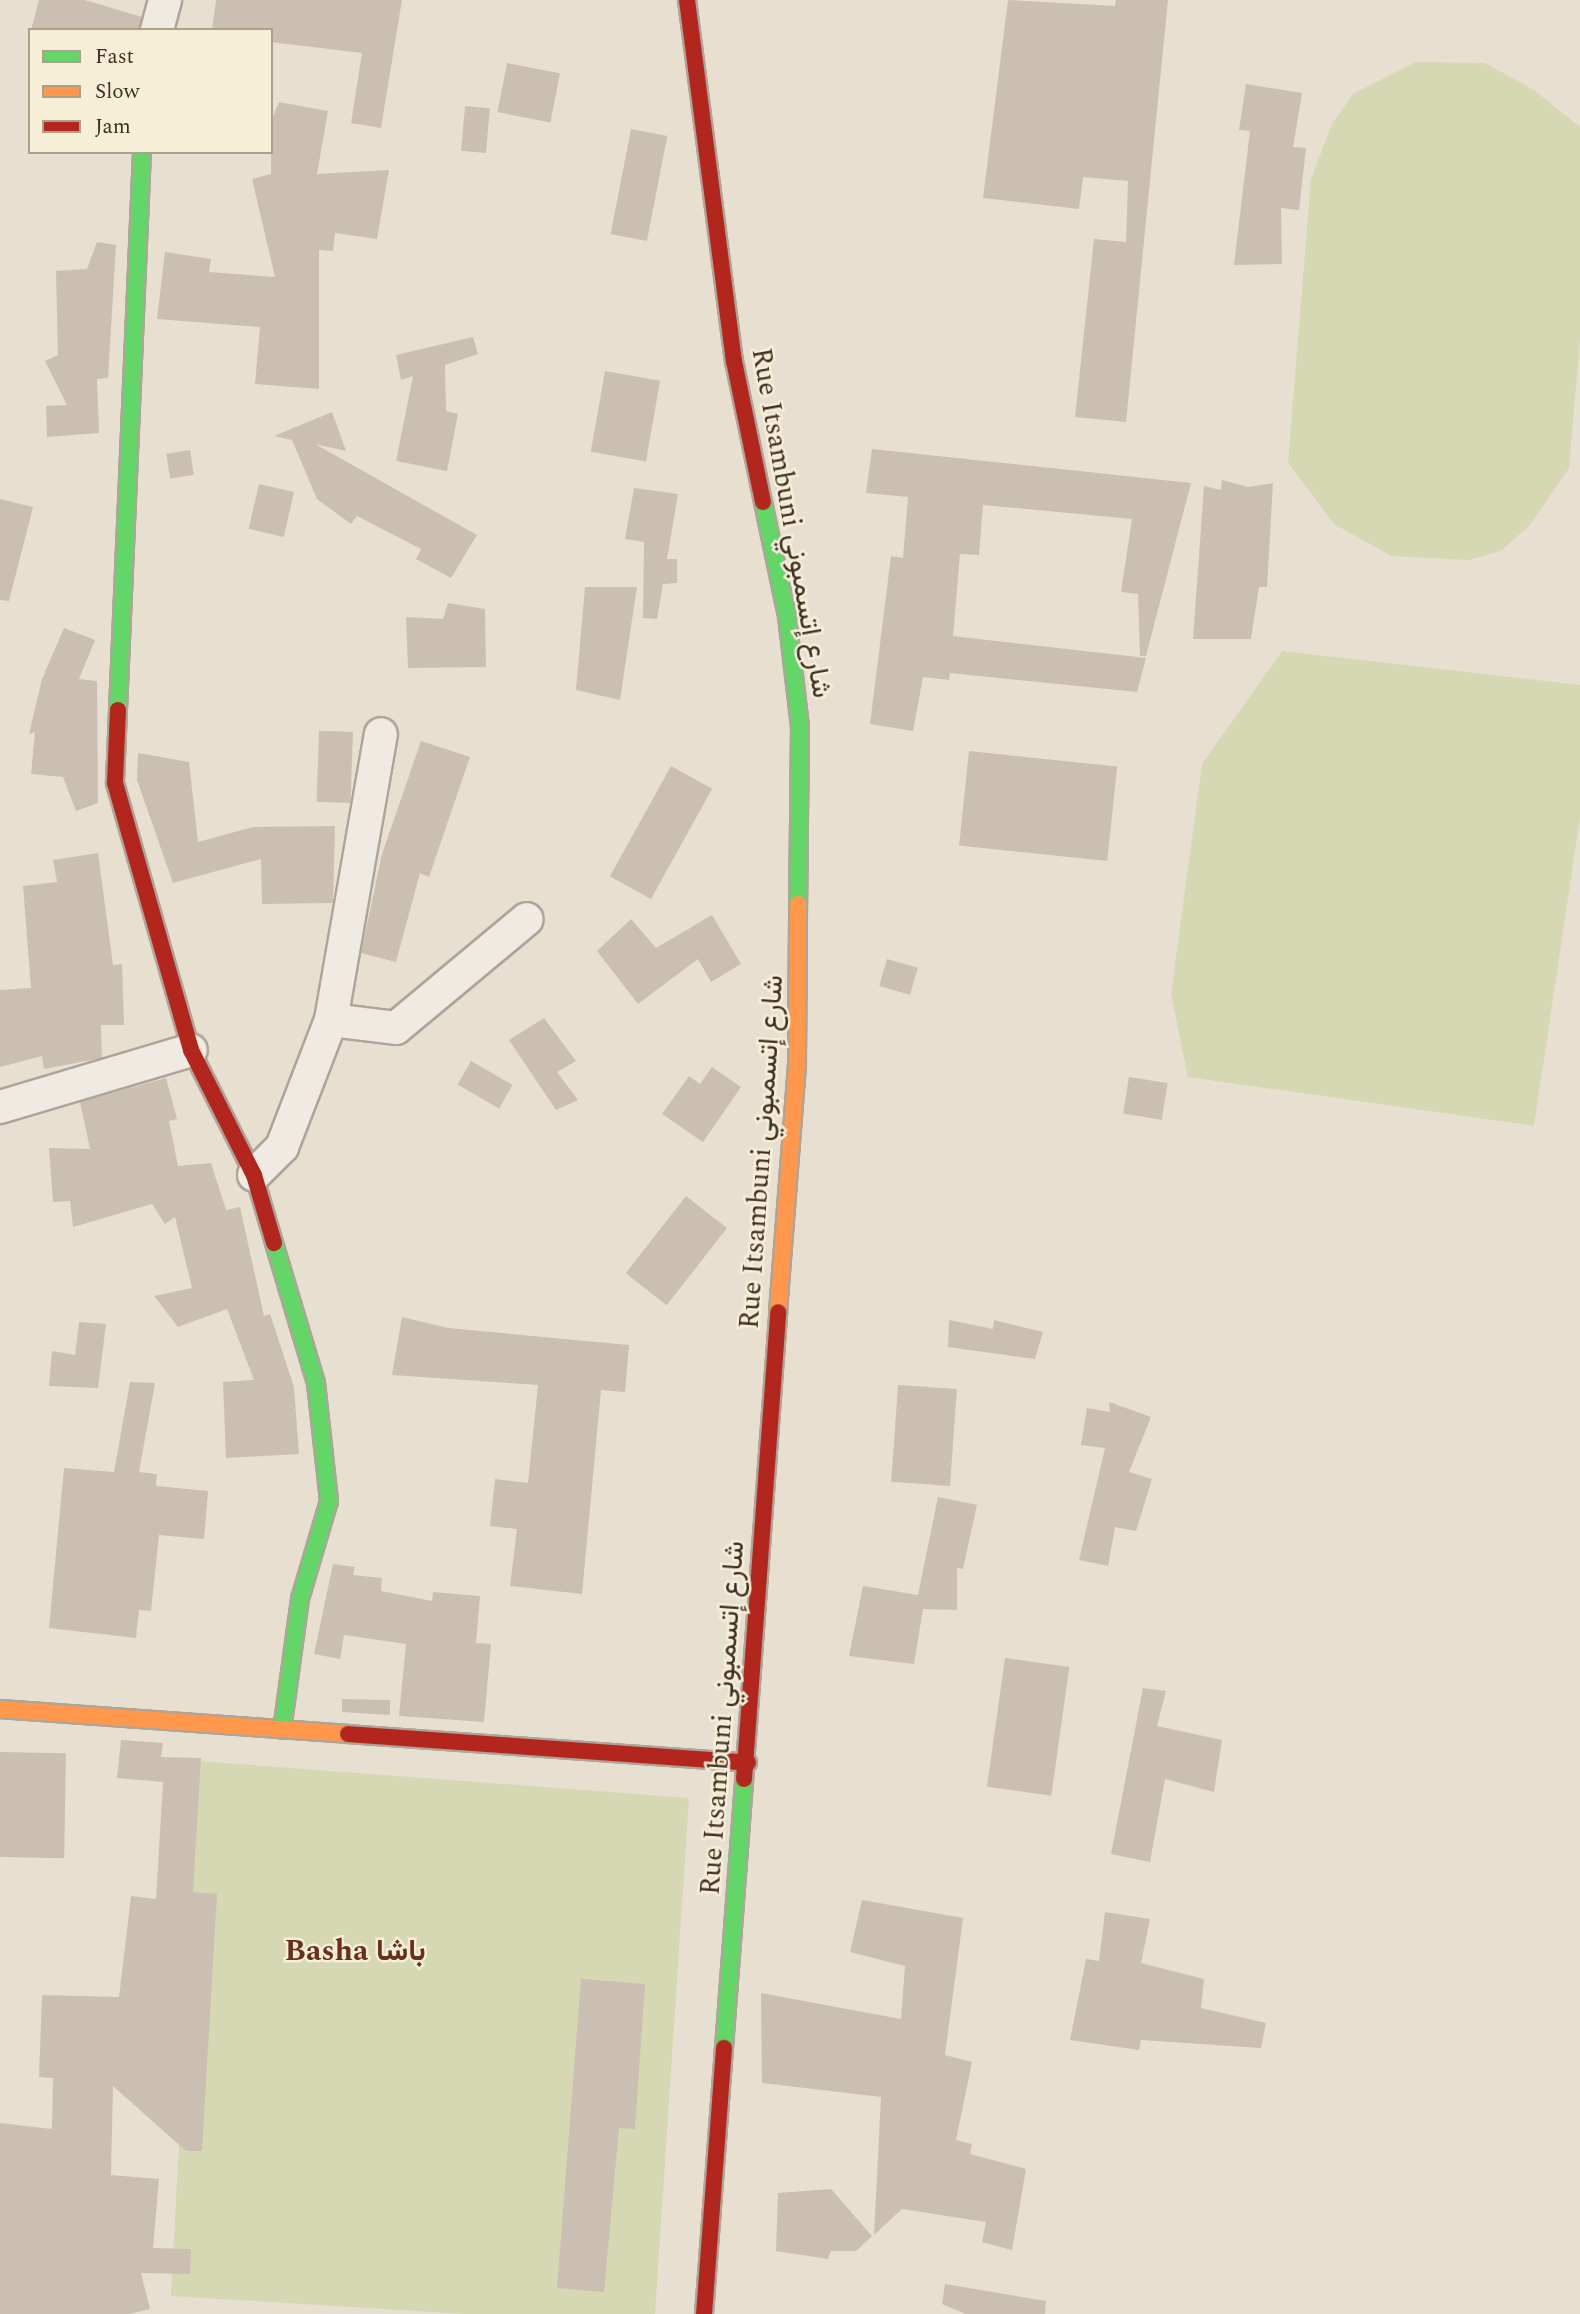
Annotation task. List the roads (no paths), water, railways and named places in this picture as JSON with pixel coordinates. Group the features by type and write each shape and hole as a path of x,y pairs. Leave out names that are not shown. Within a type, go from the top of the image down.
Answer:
{"street":[{"path":"158,28 165,0"},
{"name":"Rue Itsambuni شارع إتسمبوني","path":"687,0 734,361 787,616 800,726 797,1063 748,1763 704,2314"},
{"path":"142,154 115,783 191,1050 254,1175 316,1383 329,1501 300,1599 282,1730"},
{"path":"254,1175 282,1147 331,1020 381,734"},
{"path":"331,1020 396,1028 527,919"},
{"path":"0,1107 191,1050"},
{"path":"0,1709 748,1763"}],"district":[{"name":"Basha باشا","path":"355,1951"}]}
